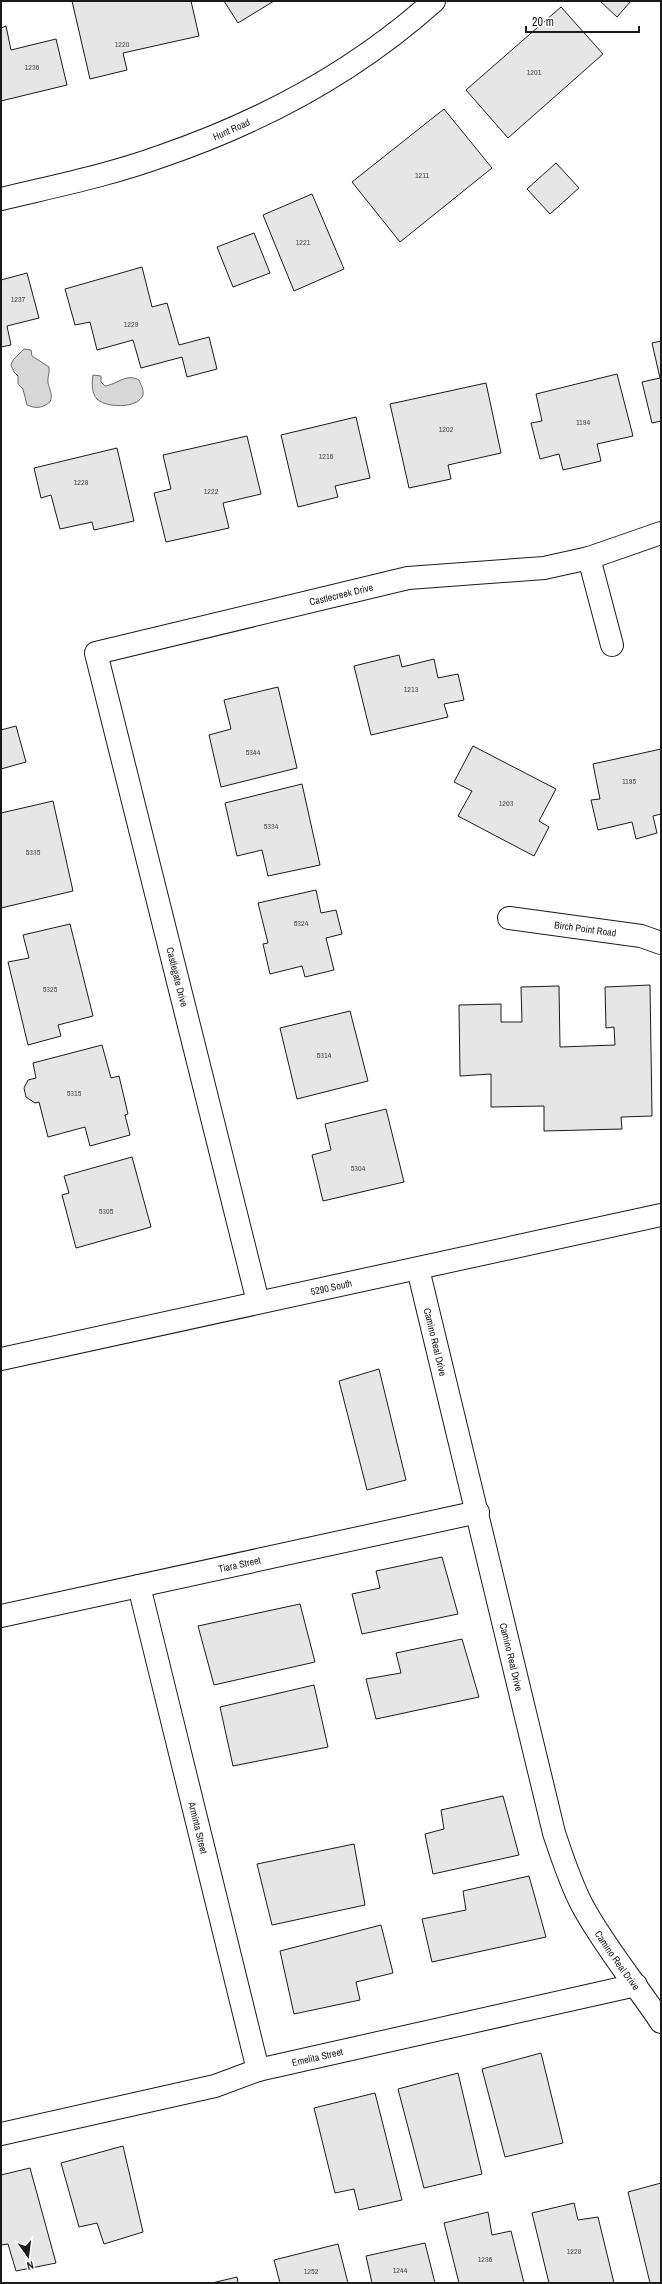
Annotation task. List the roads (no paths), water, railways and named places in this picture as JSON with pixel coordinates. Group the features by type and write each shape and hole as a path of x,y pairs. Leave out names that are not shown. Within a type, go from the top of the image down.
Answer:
{"street":[{"name":"Hunt Road","path":"1,199 111,172 161,157 217,136 272,110 325,81 374,48 434,1"},
{"name":"Castlecreek Drive","path":"96,652 408,578 544,568 589,558 661,533"},
{"path":"589,558 612,645"},
{"name":"Castlegate Drive","path":"96,652 258,1302"},
{"name":"Birch Point Road","path":"509,918 641,936 661,943"},
{"name":"5290 South","path":"1,1358 418,1269 661,1215"},
{"name":"Camino Real Drive","path":"418,1269 478,1512 554,1833 566,1869 581,1904 600,1936 661,2022"},
{"name":"Tiara Street","path":"1,1616 478,1512"},
{"name":"Arminta Street","path":"139,1586 258,2070"},
{"name":"Emelita Street","path":"1,2134 214,2086 258,2070 636,1985"}]}
